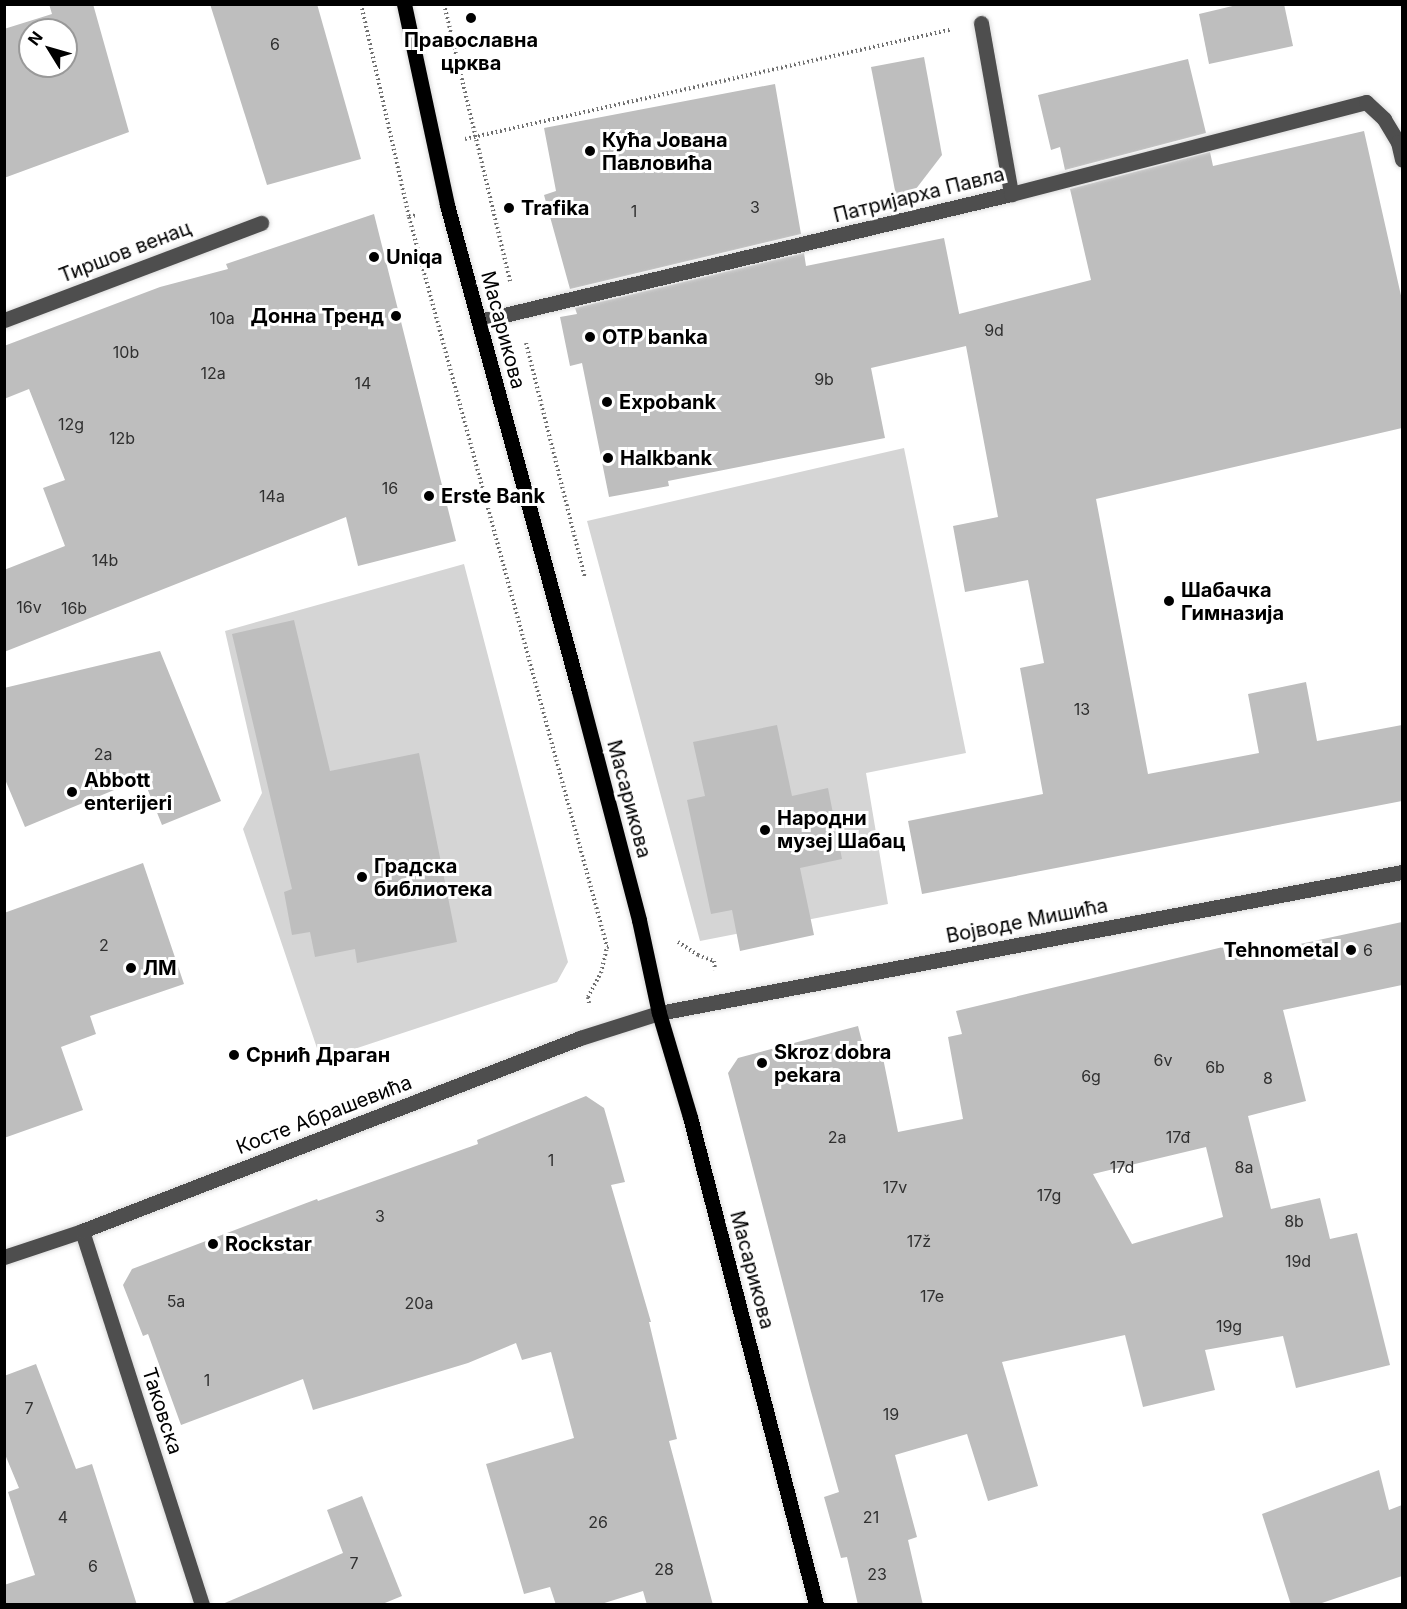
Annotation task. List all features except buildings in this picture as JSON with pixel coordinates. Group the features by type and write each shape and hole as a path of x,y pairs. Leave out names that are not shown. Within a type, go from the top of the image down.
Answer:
{"main road":[{"name":"Масарикова","path":"404,4 447,206 644,941 660,1013 705,1175 816,1605"}],"street":[{"path":"981,23 1011,194"},
{"name":"Патријарха Павла","path":"479,321 1011,194 1366,102 1384,120 1398,142 1402,160"},
{"name":"Тиршов венац","path":"4,320 261,223"},
{"name":"Војводе Мишића","path":"660,1013 1402,872"},
{"name":"Косте Абрашевића","path":"4,1257 82,1231 598,1032 660,1013"},
{"name":"Таковска","path":"82,1231 202,1605"}],"path":[{"path":"362,4 393,151"},
{"path":"444,4 518,312 586,580"},
{"path":"435,146 981,23"},
{"path":"409,217 607,947 601,974 588,998 598,1032"},
{"path":"607,947 671,935 684,948 714,961 719,1000"}],"shaded area":[{"path":"904,448 966,753 866,773 888,904 700,941 587,521"},
{"path":"464,564 568,962 557,982 321,1060 243,829 262,793 225,631"}],"place":[{"name":"Православна црква","path":"471,18"},
{"name":"Кућа Јована Павловића","path":"590,151"},
{"name":"Trafika","path":"509,208"},
{"name":"Uniqa","path":"374,257"},
{"name":"Донна Тренд","path":"396,316"},
{"name":"OTP banka","path":"590,337"},
{"name":"Expobank","path":"607,402"},
{"name":"Halkbank","path":"608,458"},
{"name":"Erste Bank","path":"429,496"},
{"name":"Шабачка Гимназија","path":"1169,601"},
{"name":"Abbott enterijeri","path":"72,792"},
{"name":"Народни музеј Шабац","path":"765,830"},
{"name":"Градска библиотека","path":"362,877"},
{"name":"Tehnometal","path":"1351,950"},
{"name":"ЛМ","path":"131,968"},
{"name":"Срнић Драган","path":"234,1055"},
{"name":"Skroz dobra pekara","path":"762,1063"},
{"name":"Rockstar","path":"213,1244"}]}
